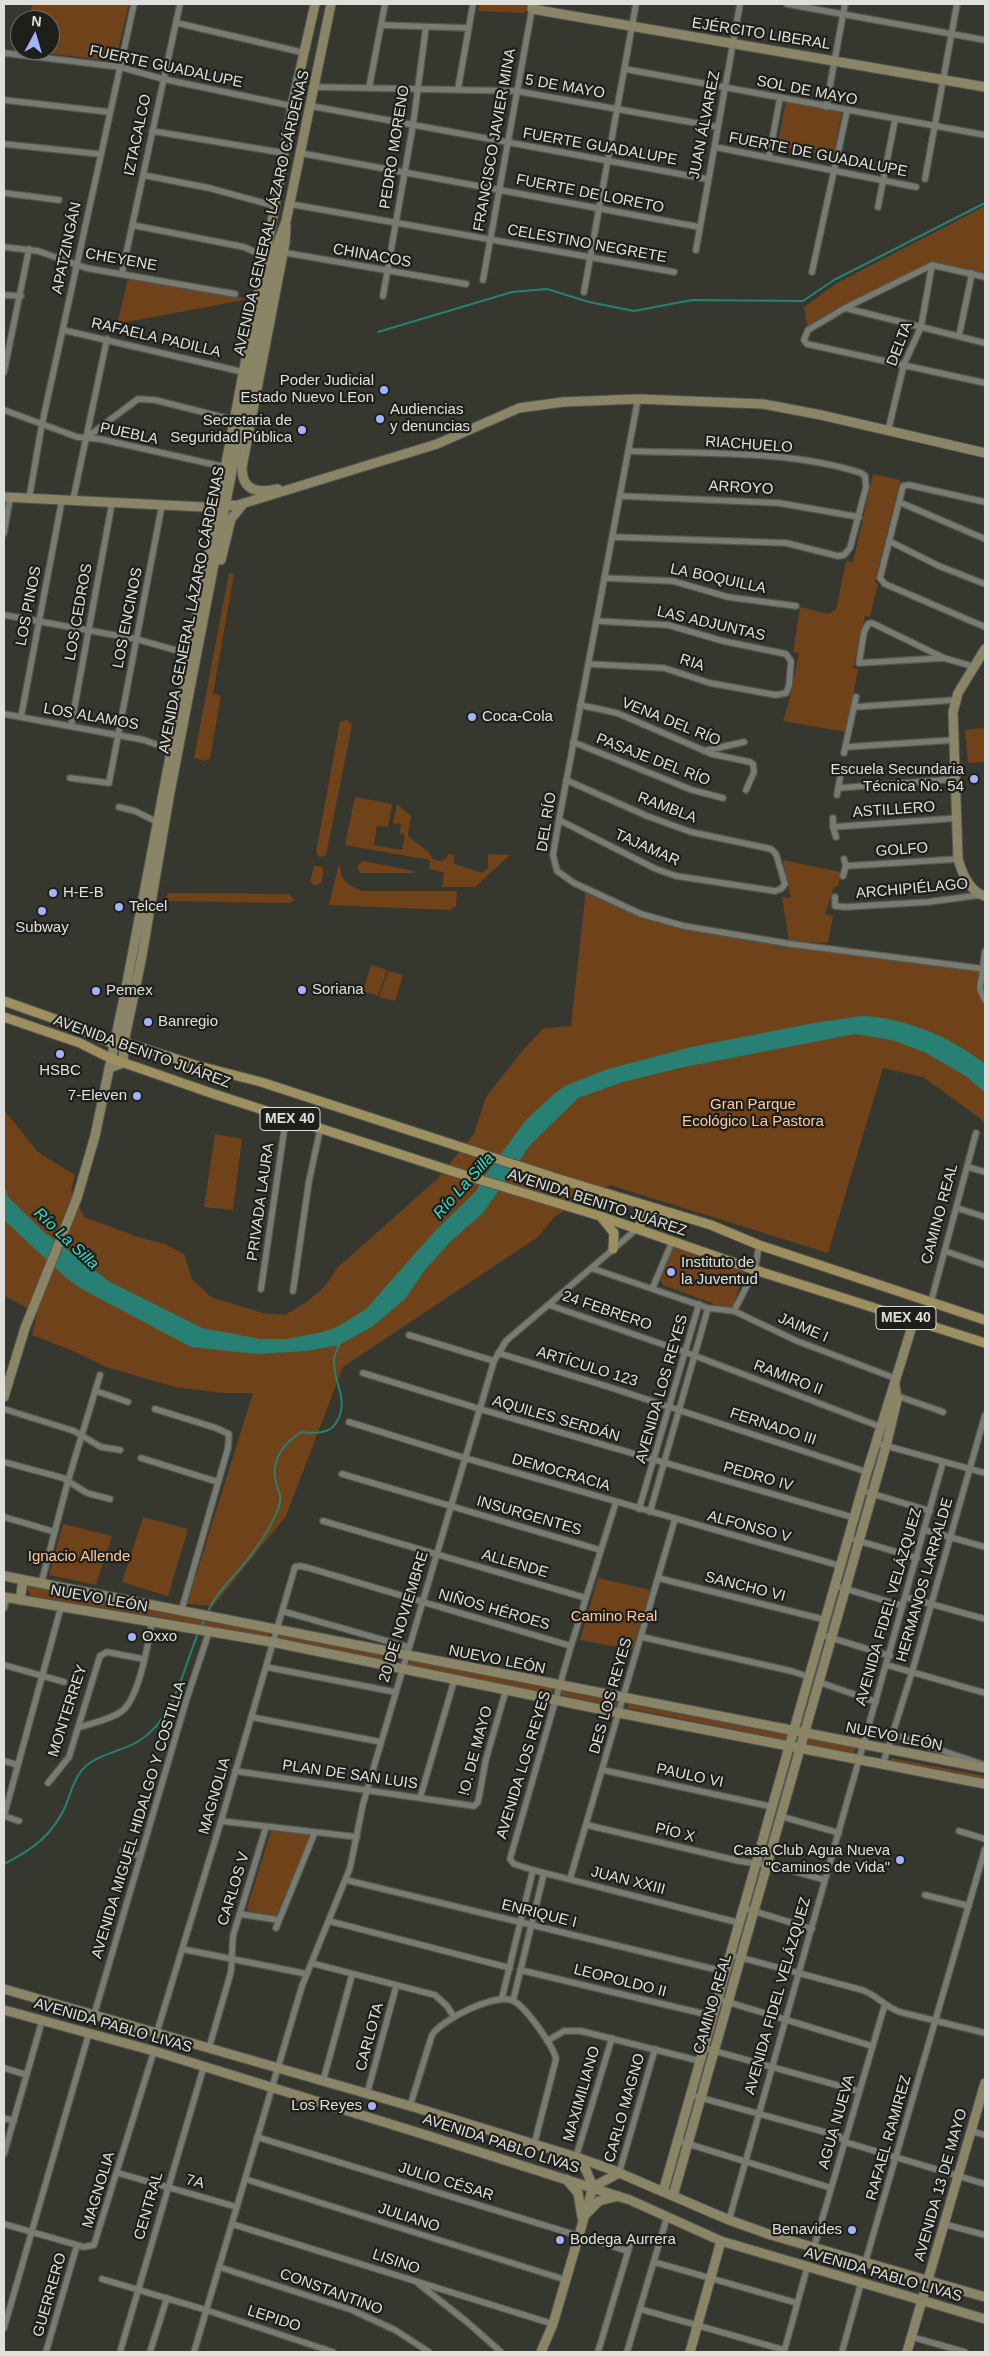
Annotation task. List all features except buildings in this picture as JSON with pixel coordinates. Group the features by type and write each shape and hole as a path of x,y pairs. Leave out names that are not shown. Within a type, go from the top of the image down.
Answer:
{"main road":[{"name":"AVENIDA BENITO JUÁREZ","path":"4,1001 69,1024 113,1044 124,1042 195,1065 261,1082 559,1179 712,1225 760,1245 985,1320"},
{"name":"AVENIDA BENITO JUÁREZ","path":"4,1017 80,1043 109,1063 123,1063 320,1130 638,1228 672,1242 754,1270 985,1343"},
{"path":"638,1228 642,1218 648,1214 712,1225"},
{"path":"600,1216 614,1233 613,1249"}],"street":[{"name":"APATZINGÁN","path":"29,499 42,424 99,154 134,4"},
{"name":"IZTACALCO","path":"122,273 180,4"},
{"name":"AVENIDA GENERAL LÁZARO CÁRDENAS","path":"4,1398 14,1360 85,1173 125,993 189,654 238,422 243,372 266,257 287,129 315,4"},
{"name":"AVENIDA GENERAL LÁZARO CÁRDENAS","path":"123,1063 124,1042 208,598 225,467 253,363 290,204 331,4"},
{"path":"369,88 385,4"},
{"path":"458,89 473,4"},
{"path":"584,292 636,4"},
{"name":"JUAN ÁLVAREZ","path":"696,250 740,4"},
{"path":"786,4 985,40"},
{"path":"826,107 845,4"},
{"path":"925,179 957,4"},
{"name":"EJÉRCITO LIBERAL","path":"532,6 733,44 985,87"},
{"name":"FRANCISCO JAVIER MINA","path":"483,280 492,240 507,142 532,6"},
{"path":"177,23 305,53"},
{"path":"381,25 469,28"},
{"name":"PEDRO MORENO","path":"383,296 413,125 426,27"},
{"name":"FUERTE GUADALUPE","path":"4,53 120,67 163,79 292,106"},
{"name":"SOL DE MAYO","path":"625,69 985,135"},
{"name":"5 DE MAYO","path":"315,88 516,91 718,127"},
{"path":"769,157 780,98"},
{"path":"4,100 109,112"},
{"name":"FUERTE GUADALUPE","path":"311,106 708,179"},
{"path":"812,272 847,111"},
{"path":"878,207 895,120"},
{"path":"287,129 294,124 300,125 305,131"},
{"path":"152,131 284,153"},
{"path":"4,144 99,154"},
{"name":"FUERTE DE GUADALUPE","path":"715,146 916,187"},
{"name":"FUERTE DE LORETO","path":"300,153 699,227"},
{"path":"143,175 209,188 275,206"},
{"path":"279,181 283,186 294,183"},
{"path":"4,193 59,200"},
{"name":"CELESTINO NEGRETE","path":"290,204 674,272"},
{"path":"132,225 244,247 266,257"},
{"name":"CHEYENE","path":"4,247 29,249 76,265 235,294"},
{"path":"4,372 6,351 21,296 29,249"},
{"path":"279,252 263,356 242,467 243,480 252,489 264,491 310,482"},
{"name":"CHINACOS","path":"279,252 386,272 466,284"},
{"path":"985,277 932,265 846,308 808,330 804,340 807,344 985,383"},
{"name":"DELTA","path":"888,431 904,364 921,327 932,265"},
{"path":"959,336 972,273"},
{"path":"4,295 21,296"},
{"path":"846,308 985,343"},
{"name":"RAFAELA PADILLA","path":"63,330 243,372"},
{"path":"73,500 107,339"},
{"path":"253,363 263,356"},
{"path":"86,438 138,399 155,400 238,422 252,413"},
{"path":"4,533 7,498 221,507 243,504 436,444 519,408 563,402 638,400 763,404 821,415 985,454"},
{"name":"DEL RÍO","path":"638,400 559,820 553,855 556,871 574,883 641,914 684,926 740,936 984,969"},
{"name":"PUEBLA","path":"4,410 69,435 225,467"},
{"name":"RIACHUELO","path":"628,452 768,457 854,471 865,476 866,487 859,517"},
{"path":"985,502 909,484 903,486 880,575 881,581 885,584 985,627"},
{"name":"ARROYO","path":"620,496 780,503 859,517"},
{"name":"LOS PINOS","path":"21,717 62,500"},
{"name":"LOS CEDROS","path":"71,726 112,502"},
{"path":"899,502 985,539"},
{"path":"208,598 217,576 231,519 243,504"},
{"name":"LOS ENCINOS","path":"70,778 110,783 162,505"},
{"path":"612,537 786,544 838,556 844,555 850,548 859,517"},
{"path":"890,541 939,566 985,584"},
{"name":"LA BOQUILLA","path":"604,578 673,581 728,597 796,606"},
{"path":"4,615 136,639 189,654"},
{"name":"LAS ADJUNTAS","path":"596,621 668,625 789,657 792,666 786,693"},
{"path":"944,658 859,663 864,632 868,624 872,623 944,658 975,667"},
{"path":"983,895 967,881 958,859 953,712 955,700 985,649"},
{"name":"RIA","path":"588,664 664,668 710,683 776,695 786,693"},
{"path":"856,697 845,750 954,740"},
{"path":"854,706 955,700"},
{"name":"VENA DEL RÍO","path":"580,705 617,713 704,751 753,764 754,772 746,790"},
{"name":"LOS ALAMOS","path":"4,714 144,740 171,750"},
{"name":"PASAJE DEL RÍO","path":"573,742 692,790 724,798"},
{"path":"704,751 744,742"},
{"path":"837,795 840,778"},
{"name":"RAMBLA","path":"566,780 690,832 771,849 776,854 784,884"},
{"path":"838,788 956,780"},
{"path":"119,807 135,811 157,822"},
{"path":"833,818 832,827 836,837"},
{"name":"ASTILLERO","path":"832,827 958,818"},
{"name":"TAJAMAR","path":"559,820 676,876 774,891 781,889 784,884"},
{"path":"154,842 154,837 157,842 157,869"},
{"path":"843,876 846,866 844,859"},
{"name":"GOLFO","path":"846,866 958,859"},
{"name":"ARCHIPIÉLAGO","path":"835,897 835,906 845,907 928,902 983,895"},
{"path":"985,951 980,989 985,1000"},
{"name":"PRIVADA LAURA","path":"261,1289 286,1118"},
{"path":"294,1291 309,1181 320,1130"},
{"name":"CAMINO REAL","path":"931,1302 976,1133"},
{"path":"968,1167 985,1172"},
{"path":"957,1208 985,1217"},
{"name":"20 DE NOVIEMBRE","path":"194,2352 306,1974 346,1880 367,1790 494,1361 506,1341 638,1228"},
{"path":"653,1287 672,1242"},
{"path":"734,1312 754,1270 760,1245"},
{"path":"945,1251 985,1265"},
{"path":"591,1268 653,1287 698,1304"},
{"name":"JAIME I","path":"698,1304 708,1308 734,1312 943,1412"},
{"name":"AVENIDA LOS REYES","path":"639,1509 655,1460 698,1304"},
{"name":"24 FEBRERO","path":"549,1305 685,1352"},
{"name":"AVENIDA LOS REYES","path":"650,1512 708,1308"},
{"name":"CAMINO REAL","path":"673,2196 691,2095 700,2061 744,1908 780,1816 800,1749 799,1733 809,1677 842,1566 867,1472 895,1388 914,1320"},
{"path":"409,1335 494,1361"},
{"name":"ARTÍCULO 123","path":"498,1352 670,1407"},
{"name":"RAMIRO II","path":"685,1352 881,1427"},
{"name":"AQUILES SERDÁN","path":"363,1373 655,1460"},
{"path":"41,1584 68,1481 83,1437 100,1375"},
{"name":"CAMINO REAL","path":"663,2192 701,2098 754,1911 773,1807 790,1746 799,1733 819,1682 832,1638 886,1446 895,1388"},
{"path":"96,1391 128,1402"},
{"name":"FERNADO III","path":"670,1407 867,1472"},
{"path":"4,1409 74,1431 101,1447 120,1450"},
{"path":"155,1409 216,1428 229,1434 218,1482 181,1612"},
{"name":"HERMANOS LARRALDE","path":"883,1764 932,1604 985,1416"},
{"name":"DEMOCRACIA","path":"349,1422 650,1512"},
{"path":"876,1443 985,1473"},
{"path":"141,1458 218,1482"},
{"name":"PEDRO IV","path":"655,1460 855,1518"},
{"path":"4,1462 68,1481 87,1493 110,1499"},
{"name":"AVENIDA FIDEL VELÁZQUEZ","path":"729,2220 890,1656 943,1462"},
{"name":"INSURGENTES","path":"342,1474 600,1550"},
{"path":"863,1491 930,1511"},
{"name":"AVENIDA LOS REYES","path":"512,1862 510,1856 513,1845 561,1686 571,1646 616,1502"},
{"name":"ALFONSO V","path":"650,1512 842,1566"},
{"path":"4,1517 54,1532"},
{"name":"DES LOS REYES","path":"570,1880 675,1519"},
{"name":"ALLENDE","path":"323,1521 586,1598"},
{"path":"925,1530 985,1547"},
{"path":"849,1538 917,1558"},
{"name":"NIÑOS HÉROES","path":"295,1567 304,1567 571,1646"},
{"name":"MAGNOLIA","path":"157,2032 295,1567"},
{"name":"NUEVO LEÓN","path":"4,1576 181,1612 407,1651 561,1686 624,1696 887,1750 985,1766"},
{"name":"SANCHO VI","path":"658,1578 826,1620"},
{"path":"20,1600 23,1580"},
{"path":"836,1586 903,1606"},
{"path":"906,1596 985,1619"},
{"path":"4,1608 5,1598"},
{"name":"NUEVO LEÓN","path":"5,1598 272,1642 619,1714 985,1784"},
{"path":"19,1821 4,1816 61,1607"},
{"path":"282,1611 407,1651"},
{"path":"78,1728 112,1716 127,1706 134,1691 152,1622"},
{"name":"AVENIDA MIGUEL HIDALGO Y COSTILLA","path":"94,2014 187,1698 209,1632"},
{"path":"822,1635 890,1656"},
{"path":"642,1637 791,1671 809,1677"},
{"name":"MONTERREY","path":"48,1784 68,1757 100,1656 107,1652 143,1659"},
{"path":"4,1665 64,1682"},
{"path":"887,1665 985,1693"},
{"path":"266,1667 395,1692"},
{"path":"420,1798 454,1681"},
{"path":"819,1682 876,1702"},
{"name":"!O. DE MAYO","path":"460,1805 474,1806 478,1802 486,1758 506,1690"},
{"path":"252,1717 381,1742"},
{"path":"892,1734 985,1766"},
{"path":"4,1761 18,1765"},
{"name":"PAULO VI","path":"603,1770 773,1807"},
{"name":"PLAN DE SAN LUIS","path":"235,1771 460,1805"},
{"path":"780,1816 839,1833"},
{"path":"221,1821 357,1837"},
{"name":"PÍO X","path":"587,1825 825,1880"},
{"name":"CARLOS V","path":"232,1958 234,1936 266,1827"},
{"path":"959,1831 985,1839"},
{"path":"276,1928 315,1832"},
{"name":"RAFAEL RAMIREZ","path":"865,2262 985,1849"},
{"path":"123,1851 141,1856"},
{"name":"JUAN XXIII","path":"512,1862 570,1880 740,1923"},
{"path":"502,1998 533,1870"},
{"path":"513,2001 544,1873"},
{"name":"ENRIQUE I","path":"346,1880 726,1972"},
{"path":"925,1895 969,1906"},
{"path":"744,1908 812,1929"},
{"path":"240,1914 279,1920"},
{"path":"329,1921 510,1968"},
{"path":"182,1948 306,1974"},
{"path":"731,1955 870,1993 900,2012 985,2033"},
{"path":"210,2048 231,1972 232,1958"},
{"path":"311,1963 435,1996 447,2006 454,2017"},
{"name":"LEOPOLDO II","path":"520,1970 713,2016"},
{"path":"323,2081 352,1975"},
{"name":"CARLOTA","path":"368,2094 396,1987"},
{"name":"AVENIDA PABLO LIVAS","path":"4,1989 410,2106 576,2158 619,2173 729,2220 985,2297"},
{"path":"410,2106 432,2034 442,2023 502,1998 513,2001 521,2007 554,2051 555,2069 534,2145"},
{"path":"718,1999 872,2046"},
{"name":"AGUA NUEVA","path":"814,2247 858,2091 885,2004"},
{"name":"AVENIDA PABLO LIVAS","path":"4,2010 204,2066 566,2179 619,2196 720,2241 985,2319"},
{"path":"4,2154 42,2021"},
{"path":"547,2041 557,2034 571,2030 612,2038 700,2061"},
{"path":"4,2328 89,2034"},
{"name":"MAXIMILIANO","path":"576,2158 612,2038"},
{"path":"704,2048 858,2091"},
{"name":"CARLO MAGNO","path":"619,2173 655,2049"},
{"name":"MAGNOLIA","path":"77,2245 90,2247 96,2241 154,2051"},
{"name":"CENTRAL","path":"120,2352 204,2066"},
{"path":"4,2068 27,2075"},
{"name":"AVENIDA 13 DE MAYO","path":"907,2352 985,2083"},
{"path":"691,2095 839,2136 845,2142 985,2184"},
{"path":"4,2118 14,2121"},
{"path":"971,2131 985,2135"},
{"name":"JULIO CÉSAR","path":"257,2137 628,2251"},
{"path":"683,2142 831,2188"},
{"path":"541,2352 553,2324 593,2188 586,2170 576,2158"},
{"name":"7A","path":"118,2173 237,2207"},
{"path":"593,2188 619,2173"},
{"path":"566,2179 580,2197 584,2219"},
{"name":"JULIANO","path":"245,2180 566,2280"},
{"path":"584,2219 596,2203 619,2196"},
{"path":"627,2352 667,2217"},
{"path":"4,2224 77,2245"},
{"name":"LISINO","path":"232,2224 553,2324"},
{"path":"944,2224 985,2235"},
{"path":"598,2352 632,2238"},
{"path":"690,2352 720,2241"},
{"name":"GUERRERO","path":"46,2352 77,2245"},
{"path":"654,2262 797,2303"},
{"name":"CONSTANTINO","path":"219,2268 352,2310 395,2330 429,2352"},
{"path":"640,2310 784,2351 808,2268"},
{"name":"LEPIDO","path":"102,2279 206,2310 333,2352"},
{"path":"417,2283 467,2322 501,2352"},
{"path":"842,2352 861,2283"},
{"path":"150,2352 167,2298"},
{"path":"912,2337 965,2352"}],"green space":[{"path":"31,4 129,4 116,58 113,61 60,55 60,10 32,10"},
{"path":"480,4 527,5 525,13 478,11"},
{"path":"786,101 842,112 833,156 777,146"},
{"path":"985,206 985,277 932,265 808,330 804,307 837,283"},
{"path":"128,278 249,299 127,322 118,321"},
{"path":"873,474 900,480 875,582 878,584 870,617 865,616 853,668 858,669 846,732 783,721 790,698 799,653 793,652 800,607 828,614 836,610 846,561 853,562"},
{"path":"229,573 234,574 213,694 221,696 210,758 205,761 194,758"},
{"path":"347,720 352,725 326,855 319,857 316,852 340,722"},
{"path":"984,728 985,762 968,763 965,730"},
{"path":"355,797 392,804 388,827 377,826 374,845 402,850 405,835 400,833 401,824 393,823 397,804 411,816 408,835 428,852 433,859 441,861 447,858 448,854 454,855 454,864 482,873 488,869 488,854 510,855 475,887 442,887 444,872 429,869 430,860 345,845"},
{"path":"783,860 841,872 838,886 834,887 825,914 833,916 828,943 789,941 782,897 791,898"},
{"path":"363,861 414,871 414,873 360,873 357,866"},
{"path":"339,863 342,877 349,885 362,891 457,891 456,906 450,910 329,905"},
{"path":"314,866 321,866 323,869 322,882 315,886 310,881"},
{"name":"Gran Parque Ecológico La Pastora","path":"586,889 641,914 684,926 983,968 981,982 985,1000 985,1125 980,1118 923,1077 883,1068 828,1253 610,1185 555,1216 538,1237 343,1367 286,1516 213,1606 187,1604 253,1393 223,1393 175,1387 106,1367 71,1350 32,1335 37,1314 4,1295 4,1110 38,1152 75,1175 71,1190 84,1217 141,1238 165,1244 184,1254 192,1279 211,1297 263,1313 285,1315 308,1301 326,1285 336,1269 437,1179 474,1134 486,1097 522,1051 544,1028 571,1026"},
{"path":"169,893 290,894 294,900 290,903 167,901 165,897"},
{"path":"371,965 387,970 378,996 363,991"},
{"path":"388,971 403,975 395,1001 379,997"},
{"path":"215,1134 242,1139 233,1210 204,1207"},
{"path":"673,1243 745,1269 733,1307 728,1309 663,1285 660,1277"},
{"path":"143,1517 188,1529 168,1596 122,1582"},
{"name":"Ignacio Allende","path":"63,1524 112,1536 96,1585 49,1575"},
{"name":"Camino Real","path":"598,1578 650,1590 633,1650 580,1640"},
{"path":"29,1583 269,1632 268,1639 165,1618 31,1596 27,1589"},
{"path":"279,1634 398,1657 396,1663 277,1639"},
{"path":"411,1659 553,1688 552,1694 409,1666"},
{"path":"563,1690 617,1702 616,1707 561,1695"},
{"path":"628,1704 788,1735 787,1740 627,1708"},
{"path":"808,1739 856,1748 854,1753 806,1744"},
{"path":"891,1758 985,1776 985,1783 891,1763"},
{"path":"271,1831 308,1833 309,1837 278,1915 275,1916 248,1911 247,1908"}],"water":[{"path":"862,1016 911,1025 958,1045 985,1064 985,1093 966,1076 924,1052 892,1040 855,1034 684,1067 623,1082 578,1098 530,1145 483,1213 451,1241 424,1271 405,1299 373,1326 339,1345 306,1351 257,1354 191,1347 80,1288 64,1276 4,1220 4,1186 8,1197 44,1232 110,1282 202,1328 261,1339 287,1339 322,1332 337,1327 366,1309 434,1232 477,1190 480,1182 526,1120 565,1086 605,1070 691,1047 814,1023"}],"waterway":[{"path":"378,332 512,292 547,289 589,302 634,311 692,300 803,301 834,280 985,203"},
{"path":"207,1614 218,1594 258,1545 275,1516 280,1502 275,1467 284,1447 301,1432 316,1433 329,1430 336,1423 342,1406 334,1368 334,1359 339,1345"},
{"path":"202,1625 205,1618"},
{"path":"4,1864 32,1847 55,1825 82,1770 94,1760 139,1741 161,1720 176,1693 197,1636"}],"place":[{"name":"Poder Judicial Estado Nuevo LEon","path":"384,390"},
{"name":"Audiencias y denuncias","path":"380,419"},
{"name":"Secretaria de Seguridad Pública","path":"302,430"},
{"name":"Coca-Cola","path":"472,717"},
{"name":"Escuela Secundaria Técnica No. 54","path":"974,779"},
{"name":"H-E-B","path":"53,893"},
{"name":"Telcel","path":"119,907"},
{"name":"Subway","path":"42,911"},
{"name":"Soriana","path":"302,990"},
{"name":"Pemex","path":"96,991"},
{"name":"Banregio","path":"148,1022"},
{"name":"HSBC","path":"60,1054"},
{"name":"7-Eleven","path":"137,1096"},
{"name":"Instituto de la Juventud","path":"671,1272"},
{"name":"Oxxo","path":"132,1637"},
{"name":"Casa Club Agua Nueva \"Caminos de Vida\"","path":"900,1860"},
{"name":"Los Reyes","path":"372,2106"},
{"name":"Benavides","path":"852,2230"},
{"name":"Bodega Aurrera","path":"560,2240"}],"water label":[{"name":"Río La Silla","path":"464,1186"},
{"name":"Río La Silla","path":"66,1239"}]}
